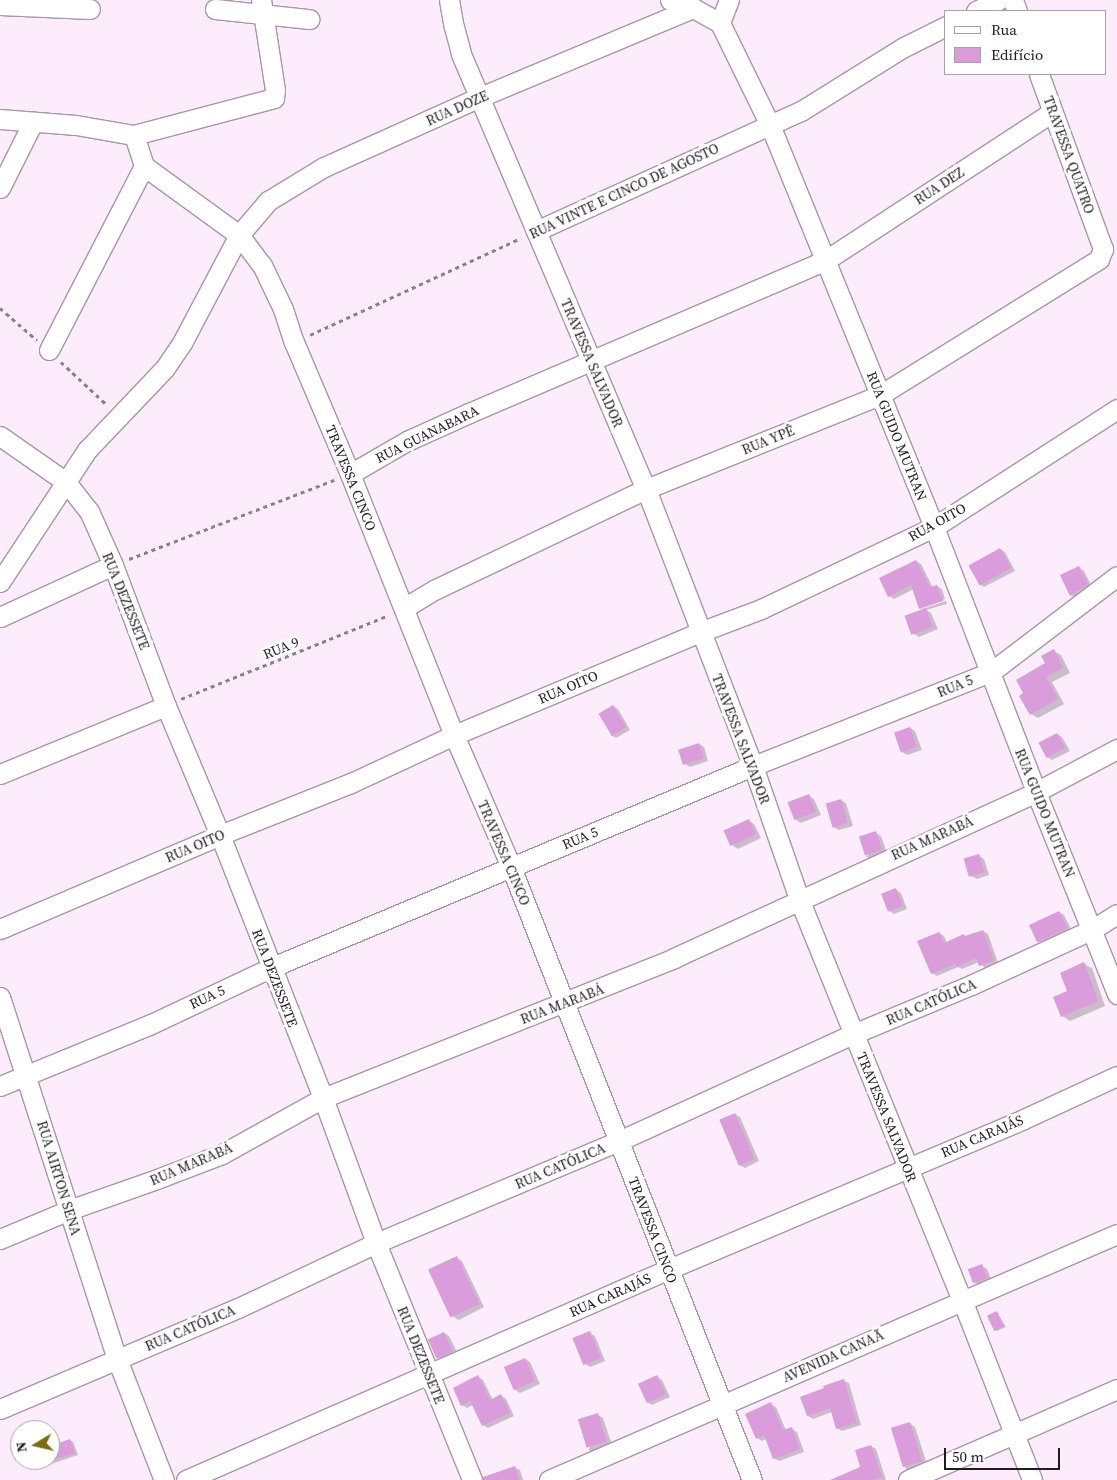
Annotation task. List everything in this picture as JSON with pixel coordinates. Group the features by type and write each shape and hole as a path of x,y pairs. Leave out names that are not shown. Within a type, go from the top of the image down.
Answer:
{"street":[{"name":"TRAVESSA SALVADOR","path":"449,0 462,54 646,489 753,766 799,899 962,1300 1013,1436 1032,1480"},
{"path":"670,0 693,8 720,23 729,0"},
{"path":"978,10 999,0"},
{"path":"0,5 90,9"},
{"path":"0,119 76,126 134,135 274,98 275,90 262,7"},
{"path":"215,9 262,7 309,19"},
{"name":"RUA DOZE","path":"0,582 96,440 165,368 183,341 239,235 268,201 324,167 480,97 693,8"},
{"name":"RUA GUIDO MUTRAN","path":"720,23 770,125 826,260 934,527 1036,792 1093,929 1117,994"},
{"name":"RUA VINTE E CINCO DE AGOSTO","path":"536,231 801,111 904,47 944,27"},
{"name":"TRAVESSA QUATRO","path":"1039,75 1099,236"},
{"name":"RUA DEZ","path":"826,260 1052,112"},
{"path":"0,188 33,122"},
{"path":"49,350 144,166 134,135"},
{"name":"TRAVESSA CINCO","path":"144,166 239,235 262,265 283,309 294,342 350,474 454,735 511,867 752,1480"},
{"name":"RUA YPÊ","path":"404,608 436,589 646,489 880,395 1099,259 1103,249 1099,236"},
{"name":"RUA GUANABARA","path":"350,474 407,441 826,260"},
{"name":"RUA OITO","path":"0,929 220,835 351,782 454,735 700,632 761,609 934,527 1117,409"},
{"name":"RUA DEZESSETE","path":"0,436 66,482 89,512 113,565 166,706 220,835 376,1243 472,1480"},
{"path":"0,617 113,565"},
{"name":"RUA 5","path":"0,1086 151,1024 270,968 511,867 753,766 991,672 1117,576"},
{"path":"0,774 166,706"},
{"name":"RUA MARABÁ","path":"0,1239 69,1210 157,1180 222,1154 322,1098 565,1003 674,958 799,899 1036,792 1117,749"},
{"name":"RUA CATÓLICA","path":"0,1409 238,1308 376,1243 619,1141 853,1034 971,986 1093,929 1117,914"},
{"name":"RUA AIRTON SENA","path":"0,997 117,1359 164,1480"},
{"name":"RUA CARAJÁS","path":"186,1480 1117,1076"},
{"name":"AVENIDA CANAÃ","path":"549,1480 1117,1234"},
{"path":"908,1480 1013,1436 1117,1389"}],"path":[{"name":"RUA VINTE E CINCO DE AGOSTO","path":"294,342 536,231"},
{"path":"0,308 49,350 120,416"},
{"path":"113,565 350,474"},
{"name":"RUA 9","path":"166,706 404,608"}],"building":[{"path":"1000,548 1011,568 980,586 969,565"},
{"path":"916,560 930,587 937,585 943,601 919,609 911,585 888,597 879,578"},
{"path":"1079,566 1088,584 1070,596 1060,575"},
{"path":"926,608 933,627 911,635 904,616"},
{"path":"1054,649 1063,668 1046,677 1058,699 1030,715 1019,696 1023,693 1016,680 1045,663 1041,656"},
{"path":"613,705 626,727 612,736 598,714"},
{"path":"910,727 917,747 901,752 894,733"},
{"path":"1057,733 1065,748 1046,758 1038,743"},
{"path":"699,743 704,758 683,765 678,750"},
{"path":"809,794 816,812 794,820 788,802"},
{"path":"841,799 848,823 833,827 826,803"},
{"path":"749,819 756,835 730,846 723,830"},
{"path":"876,831 882,850 865,856 859,837"},
{"path":"979,854 984,872 969,877 964,858"},
{"path":"896,888 903,906 888,911 881,894"},
{"path":"1059,911 1067,928 1037,942 1029,925"},
{"path":"983,930 994,961 979,966 976,958 956,967 955,964 931,974 917,941 939,932 944,943 964,934 965,936"},
{"path":"1084,962 1098,1001 1061,1017 1053,997 1067,991 1060,973"},
{"path":"735,1113 755,1159 739,1166 719,1120"},
{"path":"457,1256 479,1304 450,1318 428,1270"},
{"path":"982,1264 987,1278 973,1283 968,1269"},
{"path":"997,1311 1004,1326 994,1331 987,1316"},
{"path":"590,1331 601,1358 583,1365 572,1338"},
{"path":"444,1332 453,1351 437,1359 428,1340"},
{"path":"525,1358 535,1381 514,1390 504,1367"},
{"path":"478,1375 490,1400 501,1394 510,1413 482,1426 470,1401 461,1406 453,1388"},
{"path":"657,1375 666,1394 647,1403 638,1384"},
{"path":"844,1379 857,1423 836,1429 830,1408 807,1416 800,1397"},
{"path":"771,1402 783,1430 792,1427 800,1449 773,1459 764,1435 756,1439 745,1414"},
{"path":"598,1413 607,1442 587,1448 578,1419"},
{"path":"910,1422 922,1461 903,1467 891,1428"},
{"path":"70,1439 75,1453 60,1458 60,1442"},
{"path":"871,1445 882,1477 873,1480 830,1480 860,1467 855,1450"},
{"path":"515,1466 519,1480 483,1480 483,1477"}]}
